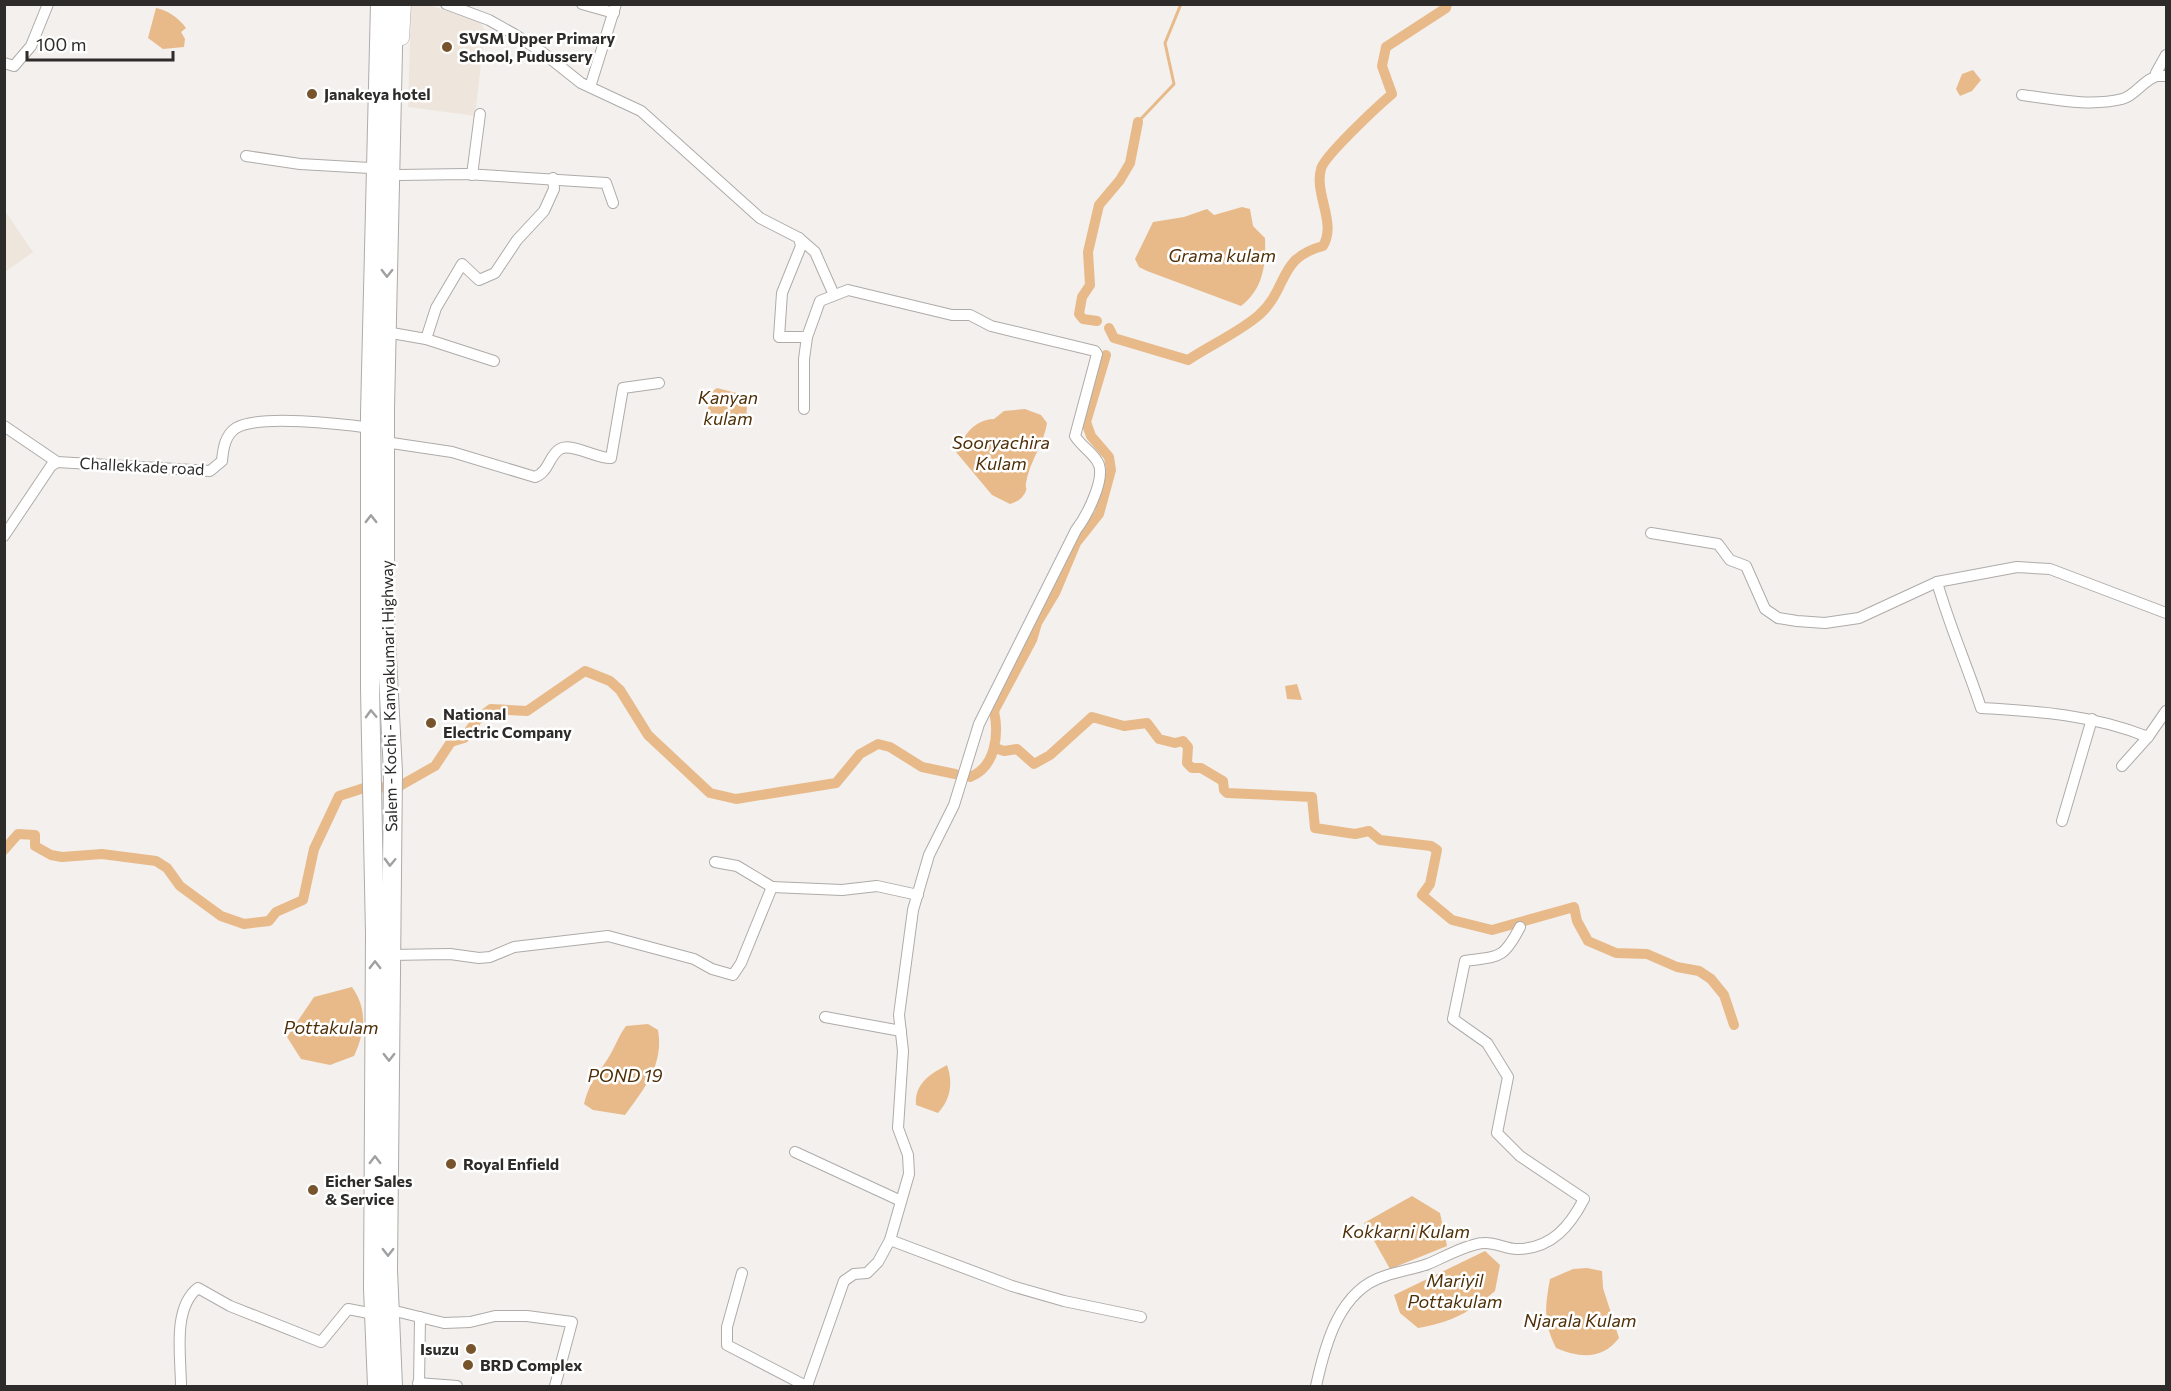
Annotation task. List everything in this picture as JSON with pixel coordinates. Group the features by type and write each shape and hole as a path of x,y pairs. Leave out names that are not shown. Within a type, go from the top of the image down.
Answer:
{"highway":[{"name":"Salem - Kochi - Kanyakumari Highway","path":"380,4 370,421 370,689 374,772 383,1312 393,1386"},
{"name":"Salem - Kochi - Kanyakumari Highway","path":"377,1386 388,1270 389,955 393,772 386,645 385,442 394,4"}],"street":[{"path":"4,63 15,66 31,46 48,4"},
{"path":"370,421 371,4"},
{"path":"388,219 398,176 404,4"},
{"path":"446,4 489,20 514,34 590,87 640,111 760,218 799,238 814,252 834,295"},
{"path":"582,4 615,9 590,87"},
{"path":"2162,76 2156,73 2166,55"},
{"path":"2022,95 2082,103 2124,99 2149,79 2162,76"},
{"path":"472,175 480,114"},
{"path":"246,156 300,164 370,168"},
{"path":"398,176 472,175 509,179 553,178 606,183 613,203"},
{"path":"426,339 436,308 462,264 478,280 495,273 517,240 544,210 554,189 553,178"},
{"path":"799,238 801,246 782,293 779,332 782,339 807,337"},
{"path":"742,1273 727,1327 728,1345 806,1386 844,1281 854,1274 867,1273 878,1262 890,1240 909,1174 908,1155 898,1128 902,1074 899,1015 913,910 929,855 954,805 979,724 1076,530 1089,513 1100,472 1099,462 1075,436 1097,354 1095,351 991,326 970,315 943,313 848,290 820,301 807,337 804,359 804,409"},
{"path":"386,332 426,339 494,361"},
{"path":"385,442 452,452 535,477 542,474 559,449 568,446 603,458 611,458 623,388 659,383"},
{"name":"Challekkade road","path":"4,426 57,462 210,471 222,461 224,444 235,428 254,421 370,421"},
{"path":"4,536 51,466 57,462"},
{"path":"1651,533 1718,544 1730,560 1746,566 1765,609 1778,618 1825,623 1859,618 1937,582 2017,567 2050,568 2166,613"},
{"path":"1937,582 1949,624 1959,640 1981,708 2051,712 2092,719 2148,737"},
{"path":"2121,766 2148,737 2166,711"},
{"path":"2062,821 2092,719"},
{"path":"715,862 737,866 772,887 842,890 877,886 918,895"},
{"path":"389,955 439,954 479,958 490,957 514,947 608,936 694,959 712,969 733,975 741,963 772,887"},
{"path":"1316,1386 1332,1332 1343,1309 1358,1290 1384,1276 1407,1272 1483,1242 1519,1250 1540,1244 1560,1235 1574,1218 1584,1199 1520,1156 1497,1133 1508,1077 1487,1043 1453,1019 1465,961 1500,956 1509,948 1520,927"},
{"path":"825,1017 900,1031"},
{"path":"795,1152 902,1202"},
{"path":"890,1240 1012,1286 1064,1302 1141,1317"},
{"path":"181,1386 180,1328 186,1304 191,1293 198,1288 230,1306 321,1342 348,1309 420,1317 444,1323 506,1316 572,1322 554,1386"},
{"path":"420,1317 418,1384 457,1386"}],"shaded area":[{"name":"SVSM Upper Primary School, Pudussery","path":"411,5 429,5 479,21 485,30 475,116 408,107"},
{"path":"5,211 33,252 4,272"}],"water":[{"path":"156,8 172,15 186,28 181,32 185,39 184,47 163,49 148,38"},
{"path":"1973,70 1981,80 1972,91 1960,96 1956,89 1962,74"},
{"name":"Grama kulam","path":"1242,207 1250,209 1253,226 1265,238 1265,248 1264,267 1259,284 1241,306 1139,267 1135,259 1153,222 1184,217 1207,209 1214,215"},
{"name":"Kanyan kulam","path":"717,388 744,395 747,408 746,417 736,425 726,427 707,416 710,393"},
{"name":"Sooryachira Kulam","path":"1025,409 1041,415 1047,423 1030,468 1025,493 1010,504 992,495 956,452 966,434 975,425 994,419 1004,411"},
{"path":"1297,684 1302,700 1287,699 1285,686"},
{"name":"Pottakulam","path":"352,987 363,1013 361,1038 354,1056 330,1065 301,1059 287,1037 314,997"},
{"name":"POND 19","path":"648,1024 658,1030 658,1054 646,1085 625,1115 593,1110 584,1104 592,1083 626,1026"},
{"path":"947,1065 950,1090 942,1108 938,1113 916,1105 920,1085 929,1076"},
{"name":"Kokkarni Kulam","path":"1412,1196 1440,1213 1447,1246 1390,1269 1364,1223"},
{"name":"Mariyil Pottakulam","path":"1485,1251 1500,1265 1495,1291 1477,1305 1450,1320 1418,1328 1400,1313 1394,1295"},
{"name":"Njarala Kulam","path":"1587,1268 1602,1271 1603,1288 1619,1338 1605,1350 1582,1355 1556,1348 1547,1322 1546,1306 1550,1279 1573,1269"}],"waterway":[{"path":"1138,122 1174,84 1165,43 1181,4"},
{"path":"1109,328 1114,338 1188,360 1259,315 1275,295 1290,266 1308,251 1323,246 1328,228 1320,188 1321,169 1341,142 1392,94 1382,66 1386,47 1446,8 1447,4"},
{"path":"1097,321 1083,319 1079,314 1082,297 1090,285 1088,252 1099,205 1120,180 1130,163 1138,122"},
{"path":"970,777 979,772 990,758 994,749 996,730 994,711 1032,640 1037,623 1055,593 1076,543 1099,514 1111,470 1109,457 1091,436 1086,422 1106,355"},
{"path":"4,850 18,834 35,835 35,846 51,855 62,857 102,854 156,861 167,868 180,886 221,916 244,924 269,921 276,912 303,900 314,849 339,796 364,788 398,787 435,766 451,742 464,738 477,720 491,709 527,711 585,671 610,681 620,690 648,735 710,793 736,799 836,783 860,754 878,744 890,747 922,767 955,774"},
{"path":"995,748 1004,751 1017,749 1034,764 1050,755 1092,717 1124,726 1147,723 1159,739 1175,743 1183,741 1188,747 1187,763 1192,768 1201,768 1223,781 1224,790 1227,793 1312,797 1315,828 1355,834 1369,831 1380,840 1431,846 1437,850 1430,884 1422,895 1452,920 1492,930 1574,907 1577,921 1588,941 1616,953 1647,954 1677,967 1699,971 1711,979 1724,995 1734,1025"}],"place":[{"name":"SVSM Upper Primary School, Pudussery","path":"447,47"},
{"name":"Janakeya hotel","path":"312,94"},
{"name":"National Electric Company","path":"431,723"},
{"name":"Royal Enfield","path":"451,1164"},
{"name":"Eicher Sales & Service","path":"313,1190"},
{"name":"Isuzu","path":"471,1349"},
{"name":"BRD Complex","path":"468,1365"}]}
